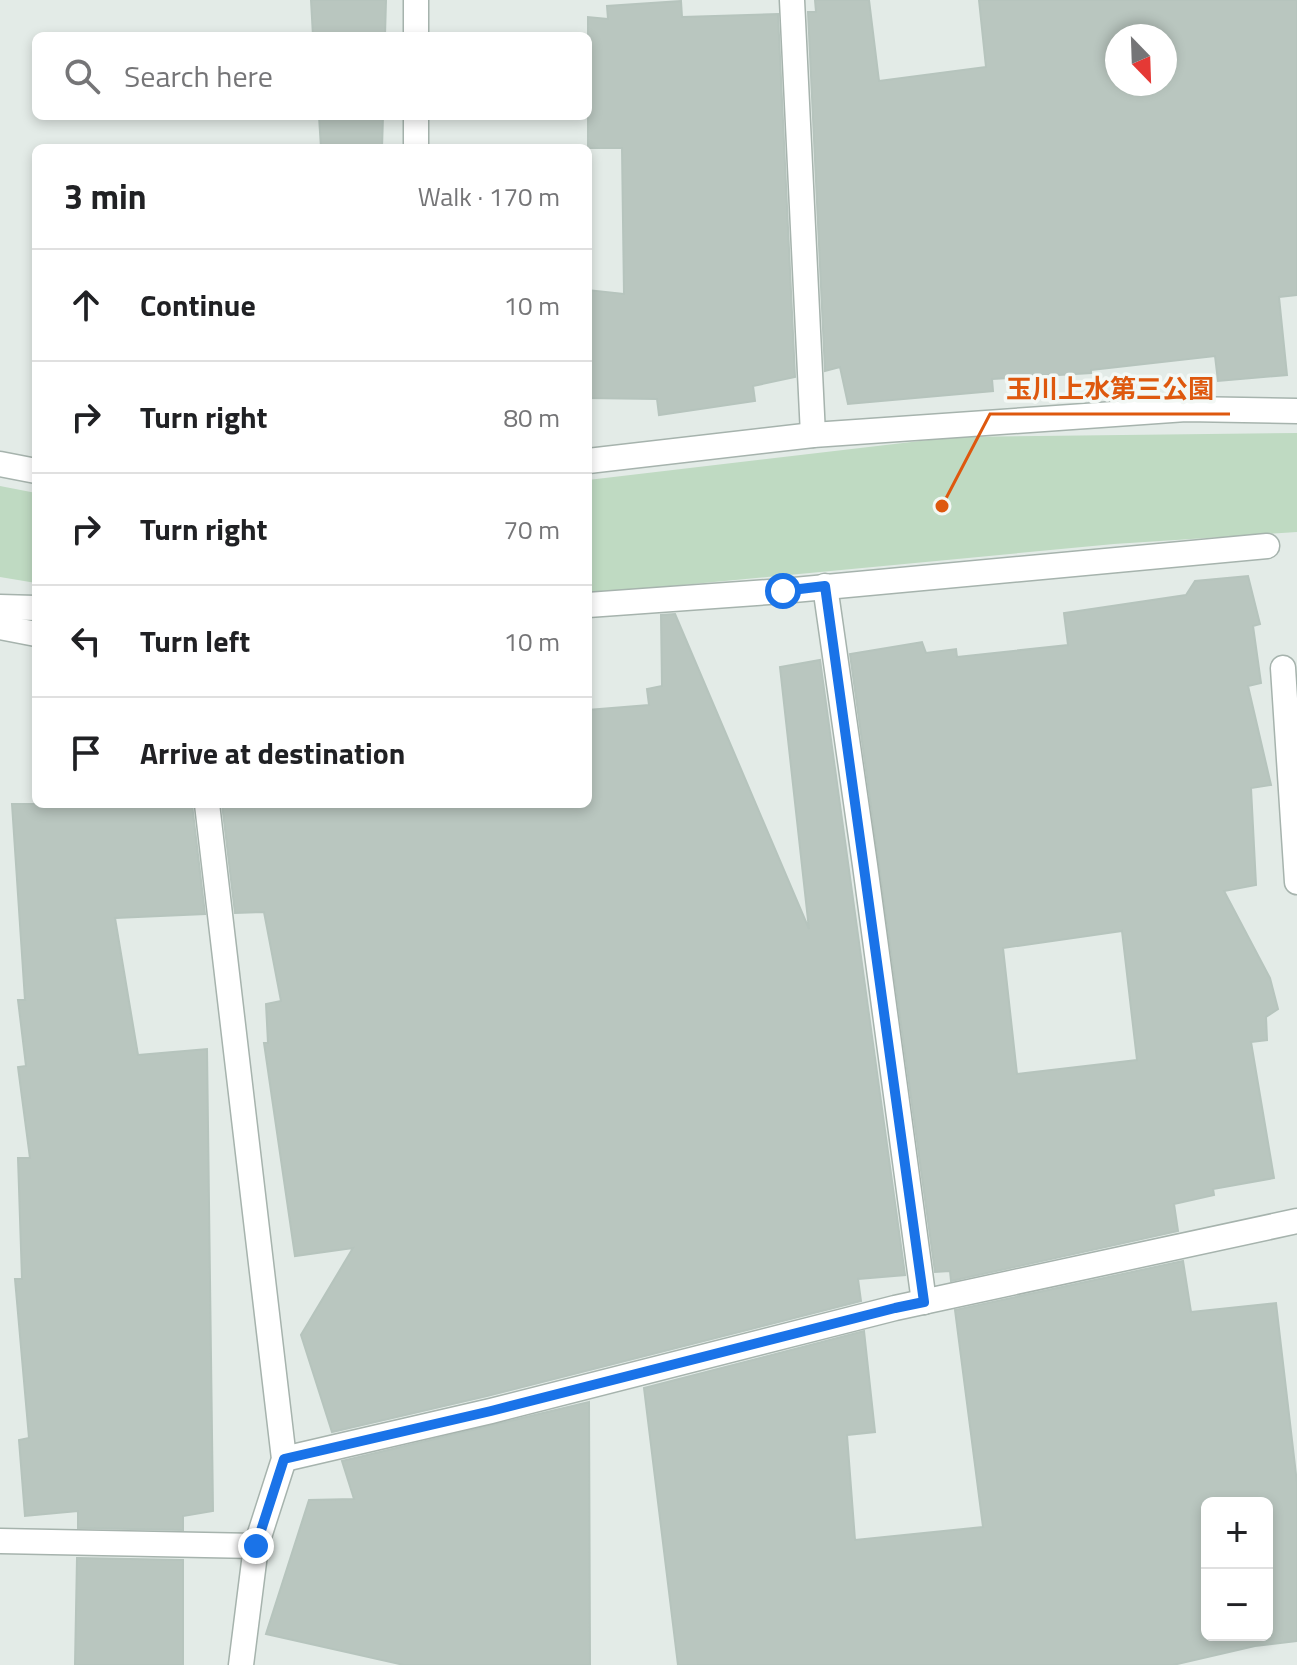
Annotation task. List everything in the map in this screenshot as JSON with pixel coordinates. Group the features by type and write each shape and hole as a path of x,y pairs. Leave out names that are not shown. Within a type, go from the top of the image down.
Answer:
{"street":[{"path":"416,0 416,32"},
{"path":"792,0 813,435"},
{"path":"416,120 416,144"},
{"path":"592,461 813,435 1186,409 1297,411"},
{"path":"0,464 32,470"},
{"path":"592,605 1267,546"},
{"path":"825,586 924,1302"},
{"path":"0,607 32,608"},
{"path":"0,627 32,633"},
{"path":"1283,668 1297,882"},
{"path":"207,808 284,1459 256,1546 241,1665"},
{"path":"284,1459 491,1411 895,1308 1297,1221"},
{"path":"0,1541 256,1546"}],"green space":[{"path":"1297,433 1297,532 1114,544 592,594 592,480 954,437"},
{"path":"0,486 32,492 32,582 0,577"}],"building":[{"path":"311,0 386,0 385,32 313,32"},
{"path":"815,0 869,0 879,81 986,67 979,0 1297,0 1297,295 1279,297 1287,375 1218,381 1215,356 1091,370 1091,373 992,379 993,391 848,404 840,367 825,371 808,12 816,12"},
{"path":"681,1 682,17 778,14 795,377 753,386 755,401 659,415 657,399 592,398 592,290 624,294 622,148 592,148 592,144 588,144 588,120 592,120 592,32 588,32 588,17 608,19 607,6"},
{"path":"319,120 383,120 382,144 321,144"},
{"path":"1248,576 1260,624 1253,626 1261,683 1248,686 1271,785 1251,788 1256,885 1224,891 1270,978 1278,1009 1266,1017 1267,1040 1251,1042 1274,1178 1213,1189 1214,1195 1174,1204 1178,1231 951,1281 950,1271 935,1272 850,654 922,642 926,653 956,649 957,657 1068,645 1064,613 1186,595 1195,581","holes":["1122,931 1137,1060 1017,1074 1003,948"]},
{"path":"675,614 809,929 780,667 820,660 905,1275 858,1279 861,1301 332,1432 301,1335 353,1248 295,1256 264,1043 268,1043 266,1004 281,1001 264,912 235,913 222,808 592,808 592,710 649,705 647,689 662,686 661,615"},
{"path":"12,804 32,804 32,808 192,808 205,914 115,918 138,1055 207,1049 213,1511 183,1516 183,1530 78,1528 78,1511 25,1516 19,1440 29,1438 15,1279 22,1279 18,1158 30,1158 18,1067 26,1066 18,1000 25,1000"},
{"path":"1183,1261 1191,1312 1276,1303 1297,1483 1297,1641 1255,1646 1173,1665 678,1665 644,1388 864,1331 875,1432 847,1435 855,1540 983,1527 955,1310"},
{"path":"589,1402 590,1665 404,1665 266,1634 309,1500 354,1499 342,1461"},
{"path":"77,1558 183,1560 183,1665 75,1665"}],"place":[{"name":"玉川上水第三公園","path":"942,506"}],"route":[{"path":"256,1546 284,1459 491,1411 924,1302 825,586 783,591"}]}
